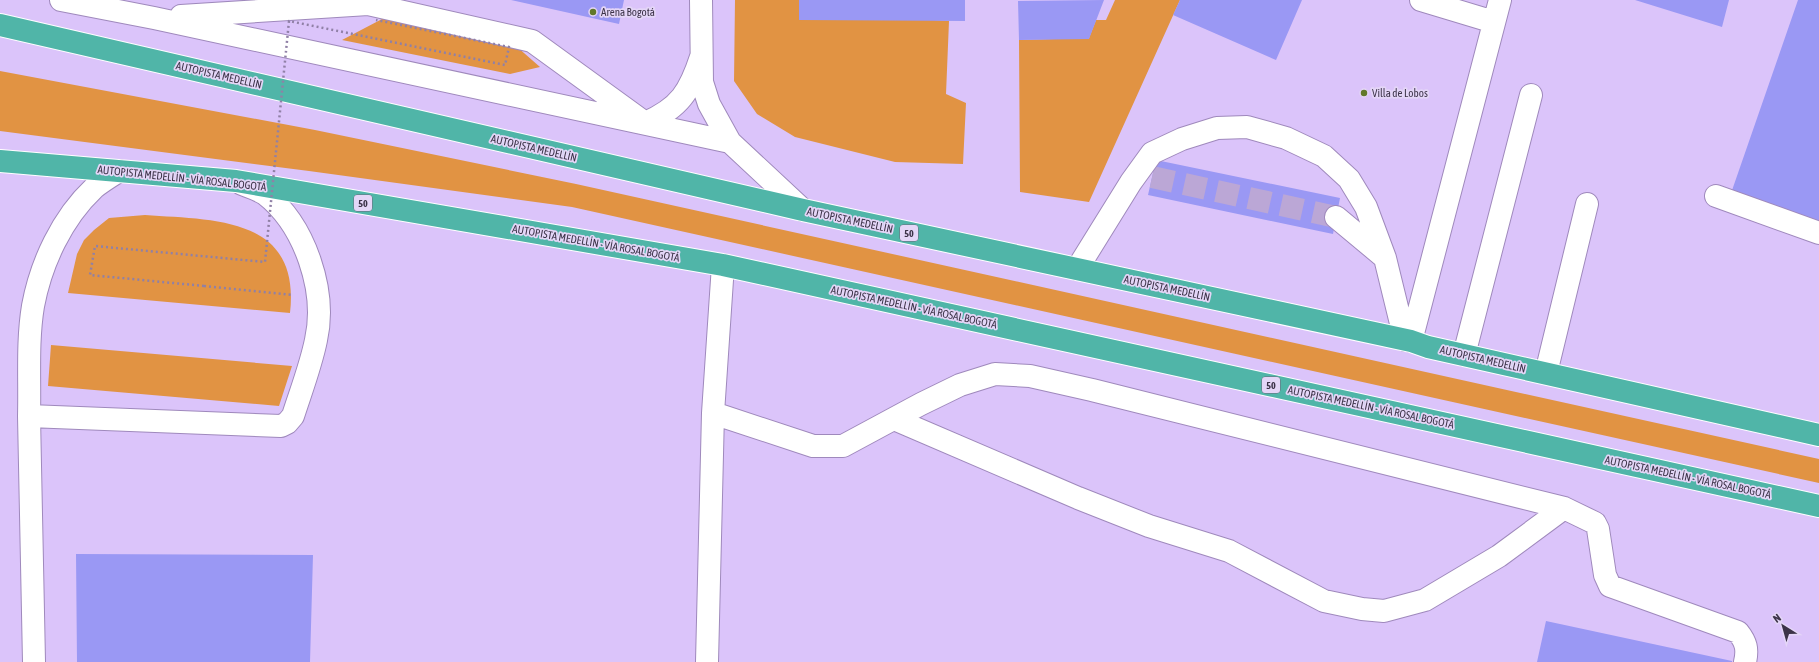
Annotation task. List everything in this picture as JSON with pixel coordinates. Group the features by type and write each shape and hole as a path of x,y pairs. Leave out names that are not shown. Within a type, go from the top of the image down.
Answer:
{"highway":[{"name":"AUTOPISTA MEDELLÍN","path":"0,25 804,210 1408,341 1428,347 1819,435"},
{"name":"AUTOPISTA MEDELLÍN - VÍA ROSAL BOGOTÁ","path":"0,162 236,182 723,265 1819,506"}],"street":[{"path":"61,0 154,18 730,142"},
{"path":"701,0 701,57 704,93 713,114 730,142 804,210"},
{"path":"1421,0 1494,22"},
{"path":"1408,341 1500,0"},
{"path":"154,18 368,4 532,41 645,123"},
{"path":"645,123 665,114 681,99 693,81 701,57"},
{"path":"1464,355 1531,94"},
{"path":"1077,269 1131,182 1152,153 1182,138 1217,128 1248,127 1286,138 1324,156 1349,179 1366,207 1385,258 1408,341"},
{"path":"34,662 29,416 30,340 33,307 41,274 54,242 72,213 94,188 119,171"},
{"path":"1131,182 1152,177"},
{"path":"29,416 282,426 287,423 293,416 316,339 319,307 315,275 304,245 287,217 264,194 236,182"},
{"path":"1716,196 1819,233"},
{"path":"1546,373 1587,204"},
{"path":"1336,217 1385,258"},
{"path":"707,662 713,413 723,265"},
{"path":"713,413 813,446 843,446 960,385 995,374 1030,376 1100,392 1564,508 1595,523 1598,529 1605,574 1610,586 1738,632 1745,641 1747,651 1745,662"},
{"path":"894,419 1078,498 1149,526 1229,552 1324,602 1362,609 1384,611 1425,600 1499,556 1564,508"}],"path":[{"path":"295,295 90,275 95,246 265,262 289,21 505,66 509,47 376,20"}],"shaded area":[{"path":"735,0 799,0 799,11 949,21 946,94 966,103 963,164 895,162 795,137 757,114 734,81"},
{"path":"1115,0 1180,0 1089,202 1020,192 1019,40 1089,38 1096,20 1106,20"},
{"path":"384,18 516,46 540,67 510,74 342,40"},
{"path":"0,71 315,130 576,184 1819,459 1819,483 572,207 0,131"},
{"path":"145,215 198,219 224,223 247,230 267,241 282,257 290,281 290,313 68,293 77,254 84,240 109,218"},
{"path":"51,345 292,366 279,406 48,386"}],"building":[{"name":"Arena Bogotá","path":"511,0 624,0 619,24"},
{"path":"799,0 965,0 965,21 799,20"},
{"path":"1104,0 1089,39 1019,40 1018,1"},
{"path":"1180,0 1302,0 1276,60 1173,15"},
{"path":"1635,0 1729,0 1722,27"},
{"path":"1798,0 1819,0 1819,228 1729,199"},
{"path":"1156,160 1340,198 1333,234 1148,195"},
{"path":"76,554 313,555 310,662 77,662"},
{"path":"1546,621 1732,661 1732,662 1537,662"}],"tunnel":[{"path":"1152,177 1336,217"}],"place":[{"name":"Arena Bogotá","path":"593,12"},
{"name":"Villa de Lobos","path":"1364,93"}]}
